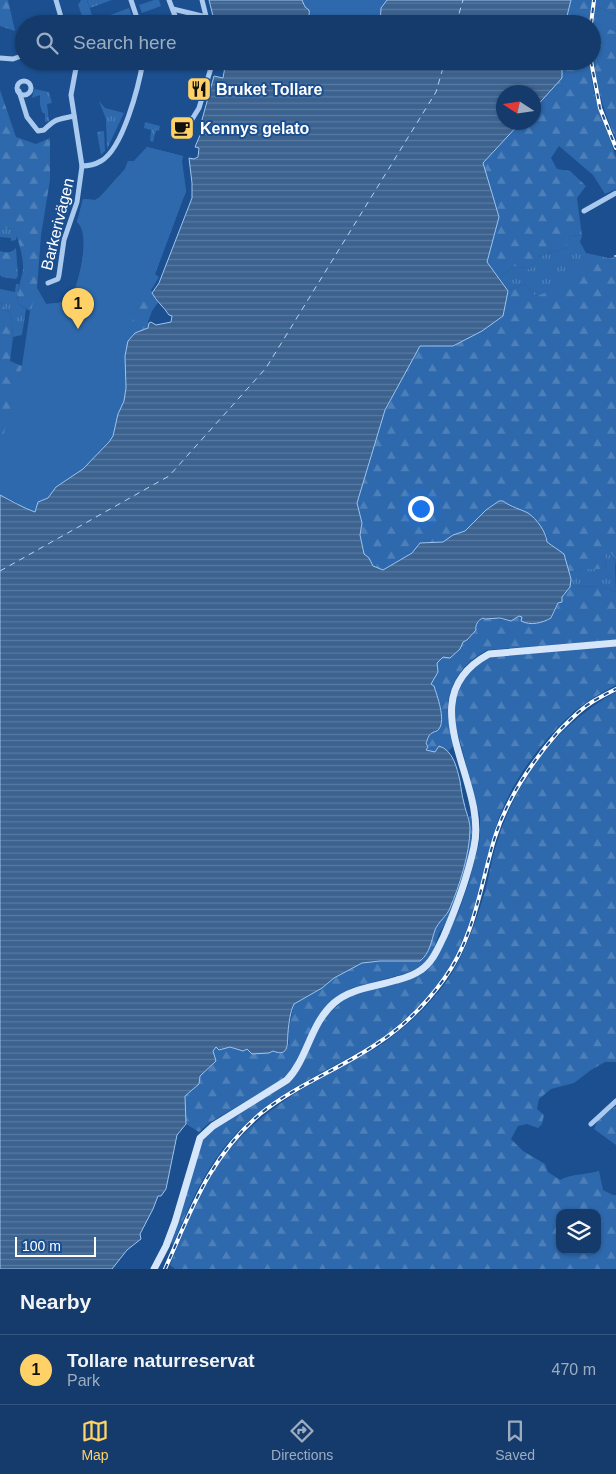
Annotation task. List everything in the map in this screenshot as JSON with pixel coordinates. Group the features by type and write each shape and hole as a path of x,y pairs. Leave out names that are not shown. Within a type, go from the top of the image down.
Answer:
{"street":[{"path":"56,0 60,15"},
{"path":"131,0 136,15"},
{"path":"169,0 175,15"},
{"path":"202,0 206,15"},
{"path":"173,9 198,15"},
{"path":"0,58 15,57"},
{"path":"75,70 71,95 82,166 100,162 114,148 130,113 141,70"},
{"path":"191,121 199,108 210,70"},
{"path":"18,92 27,117 38,131 44,130 56,120 74,116"},
{"name":"Barkerivägen","path":"48,283 58,279 63,247 77,202 82,166"},
{"path":"584,211 616,193"},
{"path":"154,1269 166,1246 175,1222 200,1138 213,1126 272,1090 290,1076 315,1028 334,1002 355,991 408,976 422,970 436,953 458,904 466,880 477,831 476,819 450,709 452,694 460,678 472,665 488,654 616,643"},
{"path":"591,1124 616,1101"}],"green space":[{"path":"0,0 8,0 15,31 0,26"},
{"path":"81,0 87,0 92,15 82,15 78,5"},
{"path":"87,0 112,0 90,8"},
{"path":"159,0 161,6 142,13 139,5"},
{"path":"302,0 387,0 381,8 381,15 308,15 309,10 305,7"},
{"path":"571,0 592,0 590,15 567,15"},
{"path":"596,0 616,0 616,15 595,6"},
{"path":"595,6 616,15 616,32 601,25 601,15 594,15"},
{"path":"129,8 132,15 110,15"},
{"path":"601,25 616,32 616,139 605,111 595,70 601,70"},
{"path":"562,70 590,70 594,93 616,157 616,189 605,194 593,175 559,146 551,158 557,169 570,171 586,186 577,198 582,236 570,235 566,248 540,256 530,269 514,266 499,278 487,262 499,217 482,163 513,130 541,130 541,101 562,78"},
{"path":"34,89 49,92 52,103 47,104 49,121 45,122 45,114 42,112 40,104 40,95 32,98"},
{"path":"0,90 16,137 36,144 50,138 50,180 41,235 37,288 46,304 72,299 84,248 81,228 77,222 83,199 95,200 100,197 125,169 128,161 134,161 147,147 183,156 182,162 186,191 155,274 159,277 151,290 155,299 159,301 152,311 148,328 125,360 0,495 0,303 11,314 13,337 10,361 22,366 30,311 17,303 23,265 14,228 0,229"},
{"path":"99,101 105,108 124,113 107,149 106,119"},
{"path":"145,122 160,126 159,131 156,130 153,142 150,141 151,130 144,128"},
{"path":"104,131 105,151 101,155 97,132"},
{"path":"147,147 183,156 182,162 186,191 155,274 153,273 119,352 119,356 125,356 126,388 124,401 118,414 113,436 83,469 56,487 48,498 38,502 35,512 19,506 16,502 0,495 0,448 22,366 34,296 37,288 46,304 72,299 84,248 81,228 77,222 83,199 95,200 100,197 125,169 128,161 134,161"},
{"path":"14,228 17,235 16,240 11,241 11,238 0,237 0,229"},
{"path":"570,235 582,236 580,242 586,253 609,258 571,276 548,293 535,296 525,284 508,291 499,278 514,266 530,269 540,256 566,248"},
{"path":"16,248 18,276 16,279 2,277 0,275 0,251 9,252"},
{"path":"616,257 616,568 615,559 610,552 605,555 606,569 582,569 568,572 562,554 547,542 547,536 539,524 529,514 499,501 486,510 465,531 453,535 443,543 420,543 412,553 383,570 373,566 364,554 360,535 362,523 356,503 385,410 420,346 453,346 482,331 503,316 508,291 525,284 535,296 540,295 586,268"},
{"path":"16,284 19,284 17,303 26,309 22,335 13,337 11,314 0,303 0,289 15,292"},
{"path":"610,551 615,560 616,592 601,586 570,587 571,579 568,572 582,569 606,569 605,554"},
{"path":"601,586 616,592 616,640 487,650 469,663 451,689 448,711 449,725 455,745 448,751 443,747 435,752 426,751 429,737 438,730 442,719 440,706 431,684 435,677 437,663 444,657 454,653 463,642 468,640 476,630 476,624 483,617 511,621 519,616 539,623 552,618 559,602 570,587"},
{"path":"616,646 616,685 574,711 556,729 532,758 512,789 497,822 467,929 452,962 442,978 402,1022 384,1036 288,1092 245,1125 218,1155 189,1207 173,1245 171,1242 202,1141 217,1126 279,1089 291,1079 324,1018 346,998 357,993 413,978 426,971 435,961 460,908 479,844 480,817 453,715 454,702 465,676 489,656"},
{"path":"616,692 616,1062 605,1062 574,1083 551,1089 539,1099 537,1109 544,1115 542,1124 538,1128 527,1124 518,1126 511,1139 523,1151 545,1164 548,1172 560,1180 570,1176 599,1171 603,1190 616,1195 616,1269 175,1269 170,1265 203,1189 225,1155 243,1134 284,1101 378,1047 423,1009 443,987 458,962 477,918 494,852 506,816 529,773 558,736 576,720"},
{"path":"469,816 473,816 475,829 469,863 450,917 439,933 432,955 420,968 352,988 330,1002 294,1068 285,1078 209,1123 199,1132 186,1124 185,1096 199,1084 200,1076 216,1061 213,1051 216,1047 219,1050 230,1047 243,1051 247,1049 282,1052 289,1043 288,1032 294,1004 322,988 334,978 362,963 420,961 424,958 429,950 435,930 451,907 459,885 469,839"},
{"path":"616,1106 616,1145 594,1129 598,1120"}],"shaded area":[{"path":"209,0 302,0 305,7 309,10 309,15 213,15"},
{"path":"387,0 571,0 567,15 381,15 381,8"},
{"path":"224,70 562,70 562,78 541,101 541,85 496,85 496,130 514,130 483,163 499,217 487,262 508,291 503,316 482,331 453,346 420,346 385,410 357,503 362,523 360,535 364,554 369,558 373,566 383,570 412,553 420,543 443,542 453,535 465,531 486,510 499,501 503,501 528,513 538,522 547,542 564,554 571,579 570,587 562,597 562,602 558,603 551,618 533,624 521,621 522,617 519,616 511,621 500,618 483,618 477,623 476,630 463,642 460,649 450,658 443,657 437,663 438,672 431,684 434,686 442,719 439,729 429,736 426,750 435,752 439,746 444,748 451,755 456,765 469,819 470,838 463,870 449,911 436,927 430,947 423,958 420,961 362,963 334,978 322,988 294,1004 285,1051 252,1054 247,1049 243,1051 230,1047 219,1050 216,1047 213,1051 216,1061 200,1076 199,1084 185,1096 186,1124 177,1135 166,1189 161,1196 158,1196 140,1234 141,1239 127,1250 112,1269 0,1269 0,495 35,512 38,502 48,498 56,487 83,469 113,436 118,414 124,401 126,388 125,356 128,341 135,333 148,328 151,322 156,325 171,322 172,316 169,315 152,293 159,283 192,198 189,158 194,159 198,157 199,148 195,147 203,128 200,127 214,76 223,78"}],"ferry route":[{"path":"459,15 463,0"},
{"path":"0,571 169,476 266,368 436,92 442,70"}],"railway":[{"path":"592,15 594,0"},
{"path":"593,70 600,108 616,148"},
{"path":"165,1269 203,1186 214,1167 242,1131 260,1114 288,1094 349,1061 388,1036 422,1006 444,979 454,963 469,930 499,825 520,782 548,744 578,712 598,698 616,689"}],"place":[{"name":"Bruket Tollare","path":"199,89"},
{"name":"Kennys gelato","path":"182,128"},
{"name":"Tollare naturreservat","path":"78,329"}]}
